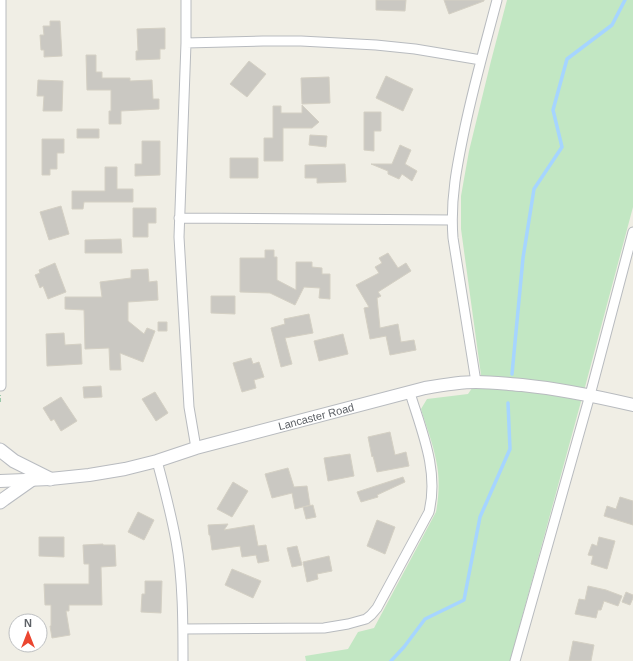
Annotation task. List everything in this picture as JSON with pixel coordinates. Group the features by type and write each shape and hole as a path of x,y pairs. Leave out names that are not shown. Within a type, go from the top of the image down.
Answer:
{"main road":[{"path":"0,450 14,461 50,479"},
{"path":"0,502 32,480"}],"street":[{"path":"1,0 1,386"},
{"path":"186,0 186,43 178,237 189,407 196,448"},
{"path":"476,382 453,238 453,192 457,164 469,110 497,0"},
{"path":"186,43 263,41 376,45 481,60"},
{"path":"179,218 452,220"},
{"path":"515,661 590,395 633,232"},
{"name":"Lancaster Road","path":"0,481 50,479 125,469 157,461 196,448 425,388 442,385 491,382 590,395 633,405"},
{"path":"182,629 324,628 348,624 366,619 371,615 377,608 429,512 431,503 431,461 410,393"},
{"path":"157,461 168,503 176,543 180,579 183,661"}],"green space":[{"path":"507,0 633,0 633,207 510,661 306,661 305,656 348,649 358,632 374,628 436,512 439,486 437,466 433,447 421,409 427,399 468,394 481,375 461,229 461,196 469,151"}],"building":[{"path":"376,0 406,0 405,11 376,10"},
{"path":"444,0 484,0 484,1 449,14"},
{"path":"50,21 60,21 62,56 44,57 44,50 41,50 40,35 44,35 43,26 50,26"},
{"path":"165,28 165,49 160,49 160,59 136,60 136,51 138,51 137,29"},
{"path":"86,55 96,55 96,72 102,72 102,78 130,78 130,81 152,80 153,99 159,99 159,109 121,111 121,124 109,124 109,111 111,111 111,90 87,90"},
{"path":"249,61 266,74 247,97 230,84"},
{"path":"386,76 413,89 403,111 376,98"},
{"path":"329,77 330,103 302,104 301,78"},
{"path":"38,80 63,81 62,111 43,111 44,96 37,96"},
{"path":"302,105 319,122 312,128 283,128 283,161 264,161 264,138 273,138 273,106 281,106 281,113 302,113"},
{"path":"364,112 381,112 381,131 374,131 374,151 364,150"},
{"path":"77,129 99,129 99,138 77,138"},
{"path":"310,135 327,136 326,147 309,145"},
{"path":"42,139 64,139 64,153 57,153 57,169 50,169 50,175 42,175"},
{"path":"142,141 160,141 160,175 135,176 135,164 142,164"},
{"path":"400,145 411,150 405,164 417,171 412,181 402,174 399,179 388,174 388,171 371,164 392,164"},
{"path":"230,158 258,158 258,178 230,178"},
{"path":"345,164 346,182 317,183 317,178 305,178 305,165"},
{"path":"105,167 117,167 117,189 133,189 133,202 84,202 83,209 72,209 72,191 105,191"},
{"path":"61,206 69,234 49,240 40,212"},
{"path":"133,208 156,208 156,223 148,223 148,237 133,237"},
{"path":"121,239 122,253 85,253 85,240"},
{"path":"265,250 274,250 274,257 277,257 277,280 296,290 296,262 312,262 312,267 322,268 322,274 330,274 330,299 319,298 320,288 304,287 295,305 270,293 240,292 240,258 265,258"},
{"path":"388,253 398,268 406,263 411,271 378,292 381,296 377,298 380,328 398,324 401,342 414,340 416,350 390,355 386,336 370,339 364,308 369,307 356,285 379,273 375,267 382,263 379,258"},
{"path":"55,263 66,292 48,299 43,286 40,288 35,275 40,273 39,270"},
{"path":"148,269 149,282 157,281 158,300 128,302 128,321 144,334 147,328 155,331 143,362 120,353 121,370 110,370 109,348 85,349 84,310 65,309 65,297 102,297 100,282 131,278 131,270"},
{"path":"211,296 235,296 235,314 211,313"},
{"path":"309,314 313,333 285,338 292,364 281,367 271,328 285,324 284,319"},
{"path":"158,322 167,322 167,331 158,331"},
{"path":"64,333 65,345 81,344 82,364 47,366 46,334"},
{"path":"343,334 348,354 319,361 314,341"},
{"path":"251,358 253,364 259,362 264,377 254,380 256,388 242,392 233,363"},
{"path":"101,386 102,397 84,398 83,387"},
{"path":"155,392 168,413 156,421 142,399"},
{"path":"61,397 77,421 61,431 54,419 51,421 43,408"},
{"path":"390,432 395,455 406,452 409,466 377,472 368,437"},
{"path":"350,454 354,476 328,481 324,458"},
{"path":"288,468 294,487 307,486 310,505 295,509 292,493 272,498 265,474"},
{"path":"403,477 405,482 377,495 378,497 361,502 357,492"},
{"path":"233,482 248,491 232,517 217,509"},
{"path":"620,497 633,501 633,525 604,516 607,506 616,509"},
{"path":"313,505 316,517 306,519 303,507"},
{"path":"138,512 154,520 144,540 128,532"},
{"path":"377,520 395,527 385,554 367,546"},
{"path":"228,524 224,530 254,525 258,546 266,545 269,561 258,563 256,555 242,557 240,546 212,550 208,525"},
{"path":"39,537 64,537 64,557 39,556"},
{"path":"599,537 615,541 607,569 591,564 593,556 588,555 592,544 597,546"},
{"path":"83,545 115,545 116,566 101,567 102,605 69,605 69,611 66,611 70,635 52,638 50,626 51,605 45,605 44,584 89,584 89,564 84,564"},
{"path":"297,546 302,565 292,567 287,548"},
{"path":"329,556 332,571 317,574 318,579 307,582 303,562"},
{"path":"232,569 261,581 253,598 225,585"},
{"path":"145,581 162,581 161,613 141,612 142,594 145,594"},
{"path":"588,586 606,590 622,596 618,606 604,601 601,610 598,610 596,618 575,614 579,599 585,600"},
{"path":"626,592 633,595 630,605 622,602"},
{"path":"573,641 594,645 591,661 569,661"}],"waterway":[{"path":"512,374 523,258 534,189 562,147 553,110 567,59 612,25 625,0"},
{"path":"391,661 404,647 425,619 464,600 480,517 510,449 508,403"}]}
